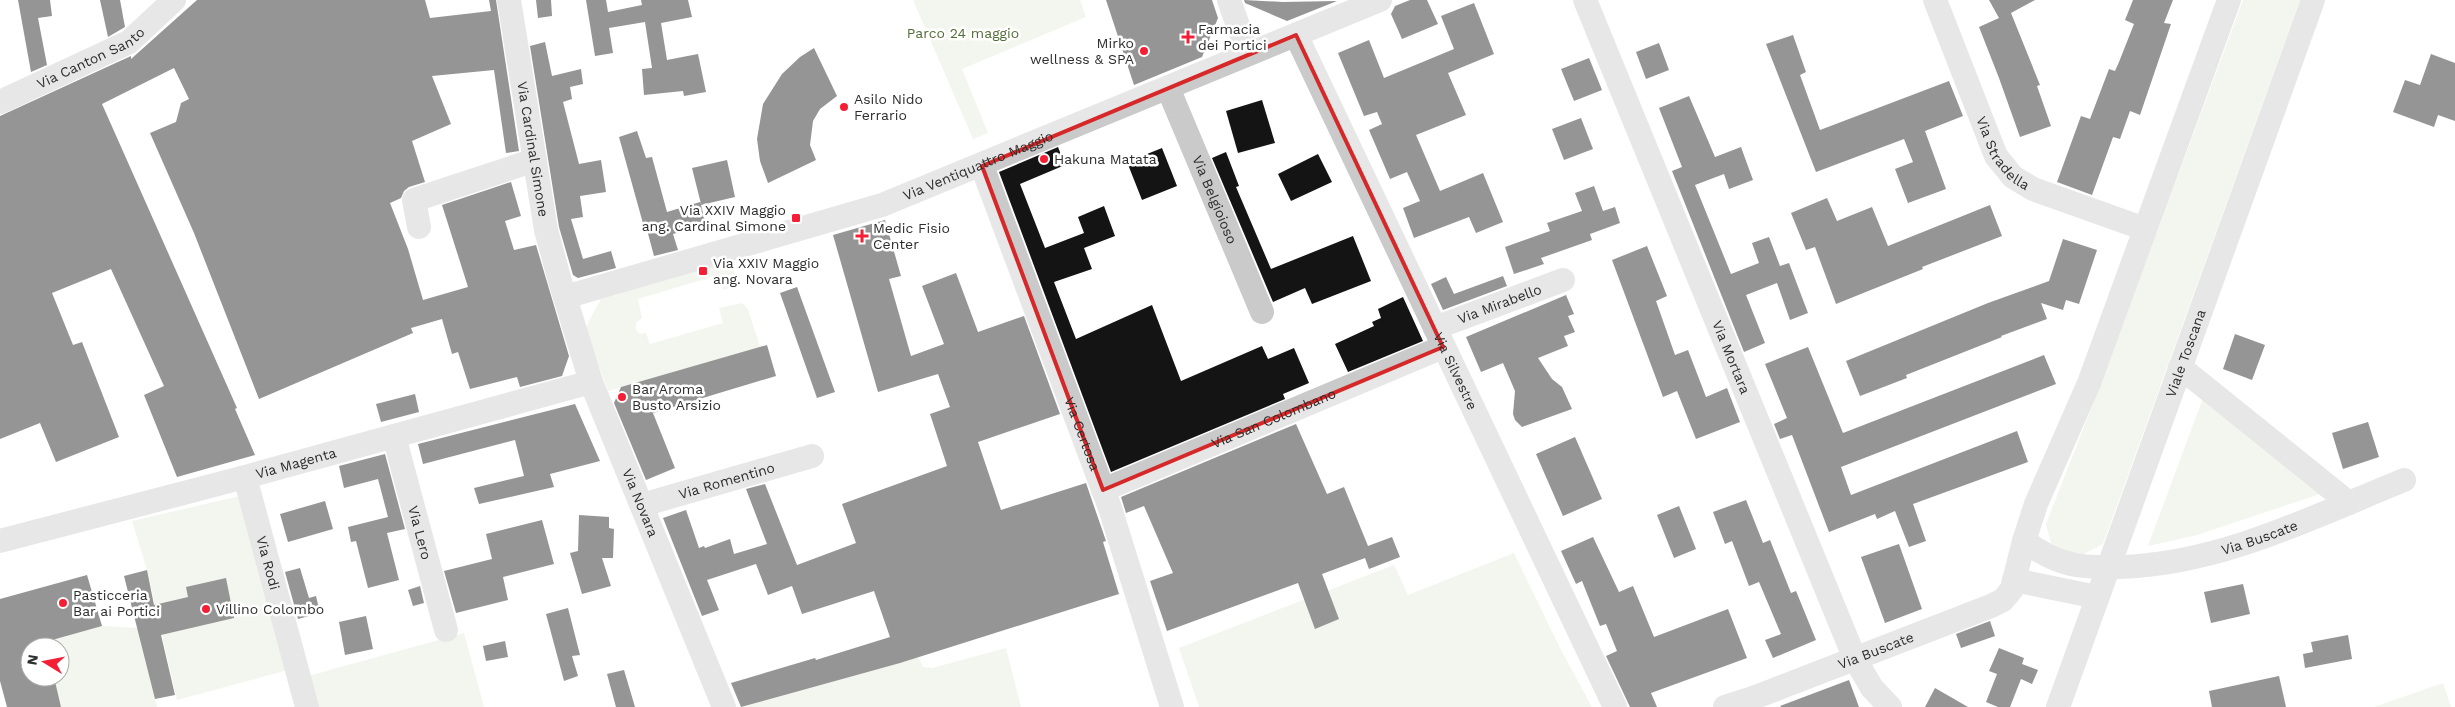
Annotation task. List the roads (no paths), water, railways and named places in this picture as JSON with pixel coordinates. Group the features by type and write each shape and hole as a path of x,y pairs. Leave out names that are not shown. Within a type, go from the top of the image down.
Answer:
{"street":[{"name":"Via Canton Santo","path":"0,102 129,42 174,0"},
{"name":"Via Cardinal Simone","path":"509,0 548,238 565,297"},
{"path":"1229,0 1248,54"},
{"name":"Via Ventiquattro Maggio","path":"565,297 882,205 982,166 1380,0"},
{"name":"Via Mortara","path":"1585,0 1855,659 1872,688 1890,707"},
{"name":"Via Stradella","path":"1935,0 1993,148 2008,172 2019,181 2039,191 2146,229"},
{"path":"2097,597 2014,580 2024,540 2036,504 2090,383 2229,0"},
{"name":"Viale Toscana","path":"2058,707 2313,0"},
{"name":"Via Silvestre","path":"1296,35 1615,707"},
{"name":"Via Belgioioso","path":"1168,88 1262,312"},
{"path":"419,226 414,200 535,160"},
{"name":"Via Certosa","path":"982,166 1103,490 1172,707"},
{"name":"Via Mirabello","path":"1439,338 1563,280"},
{"name":"Via Novara","path":"565,297 591,382 724,707"},
{"name":"Via San Colombano","path":"1103,490 1439,338"},
{"path":"2180,367 2349,503"},
{"name":"Via Magenta","path":"0,542 591,382"},
{"name":"Via Lero","path":"394,436 446,630"},
{"name":"Via Romentino","path":"642,505 812,456"},
{"name":"Via Rodi","path":"245,477 307,707"},
{"name":"Via Buscate","path":"2024,540 2047,555 2064,562 2108,567 2154,565 2199,556 2256,540 2404,480"},
{"name":"Via Buscate","path":"1725,707 1998,603 2007,595 2014,580"}],"place":[{"name":"Farmacia dei Portici","path":"1188,37"},
{"name":"Mirko wellness & SPA","path":"1144,51"},
{"name":"Asilo Nido Ferrario","path":"844,107"},
{"name":"Hakuna Matata","path":"1044,159"},
{"name":"Via XXIV Maggio ang. Cardinal Simone","path":"796,218"},
{"name":"Medic Fisio Center","path":"862,236"},
{"name":"Via XXIV Maggio ang. Novara","path":"703,271"},
{"name":"Bar Aroma Busto Arsizio","path":"622,397"},
{"name":"Pasticceria Bar ai Portici","path":"63,603"},
{"name":"Villino Colombo","path":"206,609"}],"park label":[{"name":"Parco 24 maggio","path":"963,33"}]}
